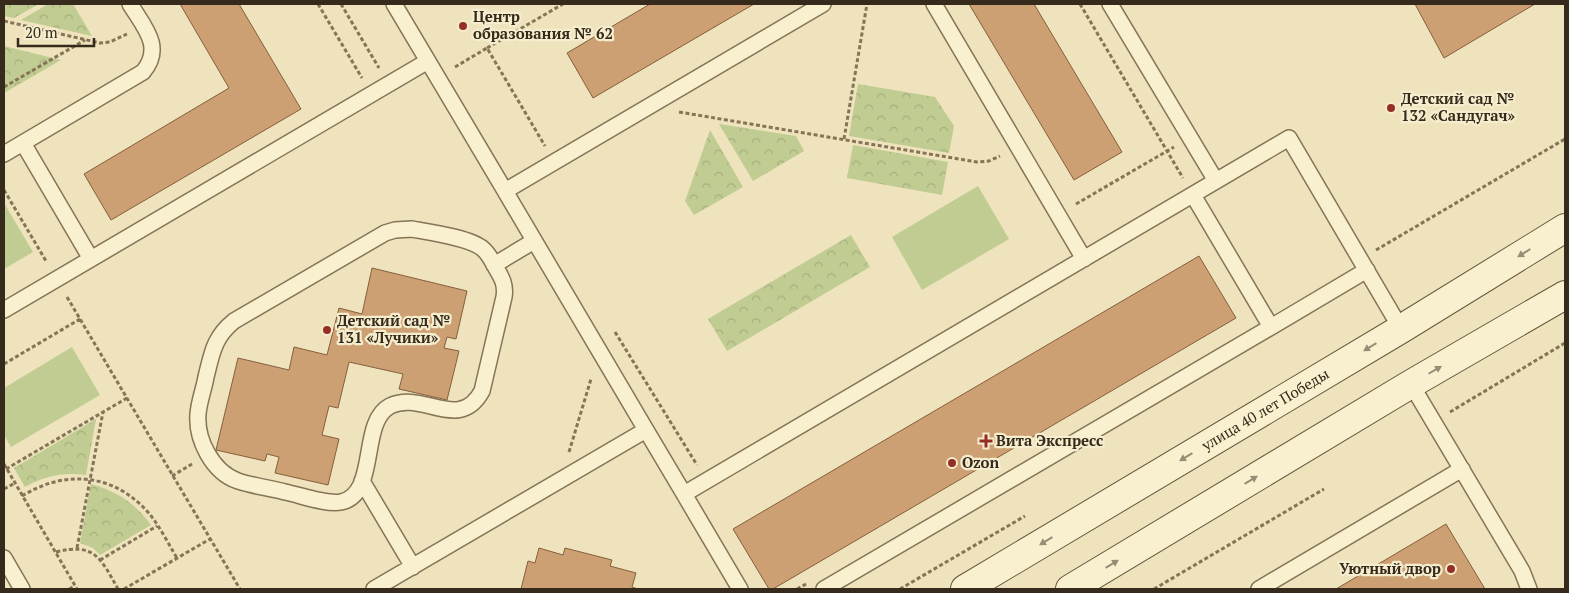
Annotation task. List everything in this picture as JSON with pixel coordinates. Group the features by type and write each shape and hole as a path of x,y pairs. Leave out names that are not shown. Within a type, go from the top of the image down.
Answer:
{"street":[{"name":"улица 40 лет Победы","path":"965,589 1401,329 1565,228"},
{"path":"1070,589 1411,384 1565,295"}],"lane":[{"path":"4,154 142,72 149,64 153,48 151,39 130,4"},
{"path":"394,4 740,589"},
{"path":"505,191 824,4"},
{"path":"934,4 1084,259"},
{"path":"1110,4 1216,182"},
{"path":"4,310 428,61"},
{"path":"684,494 1289,138 1401,329"},
{"path":"23,142 91,258"},
{"path":"1193,194 1271,327"},
{"path":"412,228 473,243 483,249 494,265 503,280 505,292 482,391 471,406 463,410 453,411 411,402 398,402 388,408 381,414 375,425 362,481 356,492 348,499 340,502 322,501 236,480 218,468 208,455 198,430 198,413 212,353 221,334 234,321 385,233 395,230 412,228"},
{"path":"494,265 534,241"},
{"path":"824,589 1367,270"},
{"path":"1411,384 1522,571 1529,589"},
{"path":"374,589 646,430"},
{"path":"1259,589 1462,469"},
{"path":"362,481 413,567"},
{"path":"4,558 22,589"}],"path":[{"path":"318,4 371,94"},
{"path":"341,4 388,84"},
{"path":"438,77 563,4"},
{"path":"844,139 867,4"},
{"path":"1080,4 1193,194"},
{"path":"4,21 100,43 110,42 143,24"},
{"path":"4,88 85,39"},
{"path":"487,48 554,162"},
{"path":"648,107 977,162 994,160 1018,146"},
{"path":"1058,214 1190,138"},
{"path":"4,190 240,589"},
{"path":"4,364 80,319"},
{"path":"1434,421 1565,343"},
{"path":"561,479 600,352"},
{"path":"6,468 127,398"},
{"path":"77,548 102,412"},
{"path":"4,464 76,587 69,589"},
{"path":"172,476 191,464"},
{"path":"22,496 33,489 55,481 74,478 90,480 120,489 140,504 157,526 176,558"},
{"path":"4,490 15,483"},
{"path":"1154,589 1324,489"},
{"path":"900,589 1025,516"},
{"path":"100,560 157,526"},
{"path":"124,589 210,539"},
{"path":"56,552 77,548 91,553 100,560 118,589"}],"green space":[{"path":"4,4 39,4 14,18 4,16"},
{"path":"48,4 73,4 92,36 21,20"},
{"path":"4,46 61,60 4,93"},
{"path":"858,84 935,97 954,126 949,153 849,136"},
{"path":"719,124 796,136 804,151 753,181"},
{"path":"710,130 743,187 694,215 685,201"},
{"path":"853,145 948,162 942,195 847,178"},
{"path":"978,186 1009,239 922,290 892,237"},
{"path":"4,203 33,252 4,269"},
{"path":"851,235 870,267 727,351 708,319"},
{"path":"72,347 100,395 11,447 4,435 4,388"},
{"path":"96,419 86,475 54,476 25,487 14,468"},
{"path":"91,484 109,490 125,499 139,510 151,525 100,555 93,548 80,543"}],"building":[{"path":"180,4 239,4 301,109 111,220 84,174 229,88"},
{"path":"650,4 754,4 593,98 567,53"},
{"path":"969,4 1034,4 1122,152 1074,180"},
{"path":"1415,4 1535,4 1444,58"},
{"path":"1199,256 1236,318 773,589 769,589 733,529"},
{"path":"372,268 467,291 456,339 447,337 444,348 459,351 447,400 399,389 403,374 349,362 338,408 329,406 322,435 339,439 328,485 275,473 279,457 267,454 265,461 216,450 238,358 289,370 294,347 327,355 339,308 362,314"},
{"path":"1446,524 1485,589 1336,589"},
{"path":"539,548 563,555 565,548 612,560 610,566 636,573 632,587 638,589 521,589 528,561 535,563"}],"place":[{"name":"Центр образования № 62","path":"463,26"},
{"name":"Детский сад № 132 «Сандугач»","path":"1391,108"},
{"name":"Детский сад № 131 «Лучики»","path":"327,330"},
{"name":"Вита Экспресс","path":"986,441"},
{"name":"Ozon","path":"952,463"},
{"name":"Уютный двор","path":"1451,569"}]}
